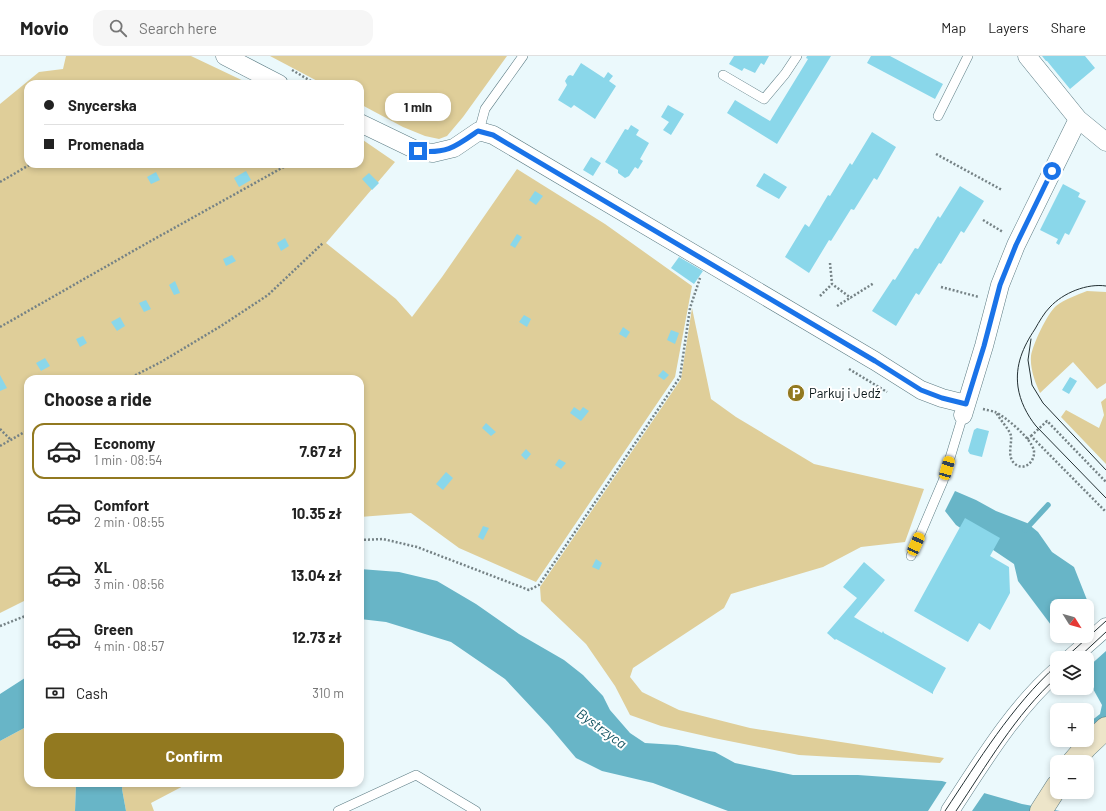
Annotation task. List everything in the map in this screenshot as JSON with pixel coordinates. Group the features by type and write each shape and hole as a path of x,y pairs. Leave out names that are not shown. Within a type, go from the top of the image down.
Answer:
{"main road":[{"path":"1080,755 1099,735"},
{"path":"1041,811 1050,797"}],"street":[{"path":"225,56 271,80"},
{"path":"1027,56 1078,120 1106,142"},
{"path":"364,125 418,151 433,153 454,148 478,131 493,135 710,262 921,390 942,398 964,410 984,346 1000,285 1016,245 1078,120"},
{"path":"1080,651 1106,627"},
{"path":"950,811 994,745 1025,704 1050,678"}],"lane":[{"path":"478,131 485,109 523,56"},
{"path":"724,75 764,99 785,74 797,56"},
{"path":"938,116 968,56"},
{"path":"911,556 943,481 964,410"},
{"path":"338,811 416,775 476,811"}],"path":[{"path":"936,154 1002,190"},
{"path":"0,182 25,168"},
{"path":"0,327 148,242 282,168"},
{"path":"983,220 1009,236"},
{"path":"136,375 161,362 221,326 268,295 323,243"},
{"path":"364,540 383,539 417,546 529,590 539,585 680,377 690,308 699,280 710,262"},
{"path":"830,263 832,284 851,298"},
{"path":"837,306 874,283"},
{"path":"820,296 832,284"},
{"path":"941,287 986,299"},
{"path":"996,412 1008,420 1027,439 1033,447 1034,459 1025,466 1018,465 1014,463 1011,458 1010,452 1012,443 1010,433 996,412"},
{"path":"1027,439 1047,421 1106,482"},
{"path":"0,429 11,440"},
{"path":"0,446 24,432"},
{"path":"1032,436 1106,512"},
{"path":"0,626 24,616"}],"shaded area":[{"path":"66,56 191,56 242,80 29,80 39,72 63,69"},
{"path":"270,56 507,56 463,117 447,136 439,139 425,136 403,127 364,106 364,80 315,80"},
{"path":"24,84 24,168 364,168 364,141 395,162 326,243 396,299 412,317 442,277 517,169 605,224 692,286 675,377 536,582 459,548 411,513 364,517 364,375 24,375 24,601 0,613 0,104"},
{"path":"1087,291 1106,292 1106,383 1097,389 1073,362 1040,393 1031,366 1031,356 1034,344 1052,310 1056,306 1067,299"},
{"path":"692,308 711,399 736,417 814,464 924,489 905,542 861,547 823,567 731,594 724,608 633,668 630,677 642,692 679,710 750,728 944,758 940,763 799,755 661,726 630,715 615,686 586,644 541,601 540,587 681,379"},
{"path":"1106,398 1106,464 1061,417 1066,410 1099,428 1104,415 1101,402"},
{"path":"24,728 24,787 76,787 75,811 0,811 0,741"},
{"path":"122,787 181,787 151,803 154,811 126,811"}],"water":[{"path":"955,491 996,511 1027,523 1038,532 1052,552 1074,567 1087,599 1050,599 1050,624 1018,581 1014,564 956,525 945,511"},
{"name":"Bystrzyca","path":"364,569 399,572 437,581 476,604 519,634 564,660 583,675 603,696 610,710 630,733 645,743 677,745 715,752 735,763 793,775 858,775 942,781 1022,804 1060,811 728,811 653,783 602,771 576,758 549,726 505,679 451,642 386,622 364,619"},
{"path":"1094,618 1106,648 1106,739 1094,725 1094,719 1100,714 1102,705 1094,691 1094,651 1066,651 1062,643 1094,643"},
{"path":"24,679 24,728 0,741 0,694"},
{"path":"76,787 122,787 126,811 75,811"}],"pier":[{"path":"1094,612 1106,643 1106,651 1094,662 1094,651 1064,651 1060,643 1094,643"},
{"path":"948,780 985,792 972,811 928,811"}],"building":[{"path":"734,56 769,56 764,65 761,63 755,73 744,68 742,71 729,64"},
{"path":"807,56 831,56 777,144 727,113 735,100 770,121 808,59 806,58"},
{"path":"871,56 890,56 943,84 935,99 867,63"},
{"path":"1042,56 1085,56 1095,68 1070,89"},
{"path":"581,63 604,78 608,72 613,76 609,81 616,86 595,119 574,105 571,108 558,100 567,85 565,81 568,76 573,76"},
{"path":"668,105 684,114 671,135 663,130 669,122 661,117"},
{"path":"631,125 639,130 636,135 649,143 640,159 643,161 638,169 635,167 629,176 625,178 618,173 618,170 605,162 625,129 628,130"},
{"path":"872,132 896,147 877,180 874,178 854,210 851,209 831,241 829,240 809,273 785,257 805,224 809,227 828,195 830,196 850,163 852,165"},
{"path":"591,157 601,163 593,176 583,170"},
{"path":"246,171 251,180 239,187 234,178"},
{"path":"156,172 160,180 151,184 147,177"},
{"path":"369,173 379,183 372,190 362,179"},
{"path":"764,173 787,187 779,199 756,186"},
{"path":"1063,184 1080,193 1078,197 1086,201 1069,235 1065,233 1059,245 1056,243 1058,239 1040,230"},
{"path":"960,186 984,201 964,233 961,231 941,264 939,263 919,295 916,293 896,326 872,311 893,279 895,280 915,248 918,249 938,216 940,218"},
{"path":"535,191 543,196 536,205 529,200"},
{"path":"517,234 522,237 515,248 510,245"},
{"path":"285,238 289,246 281,251 277,243"},
{"path":"232,255 236,261 226,266 223,259"},
{"path":"679,257 703,271 694,284 671,268"},
{"path":"175,281 180,293 174,295 169,285"},
{"path":"146,300 151,309 144,312 139,303"},
{"path":"524,315 531,319 527,327 519,322"},
{"path":"120,317 125,326 117,331 111,322"},
{"path":"623,327 630,332 626,338 619,334"},
{"path":"671,330 679,333 675,344 667,340"},
{"path":"83,336 87,343 80,347 76,339"},
{"path":"45,358 50,366 41,371 36,363"},
{"path":"663,370 669,375 664,380 658,376"},
{"path":"0,375 7,388 0,391"},
{"path":"1070,377 1077,381 1069,394 1062,390"},
{"path":"574,407 580,411 583,407 589,411 581,421 570,413"},
{"path":"486,423 496,432 491,436 482,428"},
{"path":"977,428 989,431 982,457 970,454 968,451 974,430"},
{"path":"526,449 531,454 526,460 521,455"},
{"path":"559,459 566,463 561,469 555,465"},
{"path":"446,472 453,478 443,490 436,484"},
{"path":"965,518 1000,538 990,556 1009,567 1010,593 990,630 979,623 968,642 914,611"},
{"path":"483,526 489,528 483,540 478,537"},
{"path":"596,559 602,563 599,570 592,567"},
{"path":"864,562 885,580 854,617 882,633 883,631 884,633 946,668 933,694 836,639 835,640 827,633 857,598 843,587"}],"waterway":[{"path":"1025,530 1048,505"}],"tram line":[{"path":"1106,286 1091,286 1076,290 1068,293 1050,307 1024,349 1019,364 1017,379 1022,403 1033,422 1106,498"},
{"path":"1031,339 1028,360 1032,385 1043,403 1106,470"},
{"path":"1073,651 1106,621"},
{"path":"1086,651 1106,632"},
{"path":"945,811 983,753 1010,716 1050,672"},
{"path":"956,811 1002,741 1028,708 1050,684"}],"place":[{"name":"Parkuj i Jedź","path":"796,393"}],"route":[{"path":"418,151 433,153 454,148 478,131 493,135 710,262 875,361 912,385 942,398 966,404 984,346 1000,285 1016,245 1052,171"}]}
